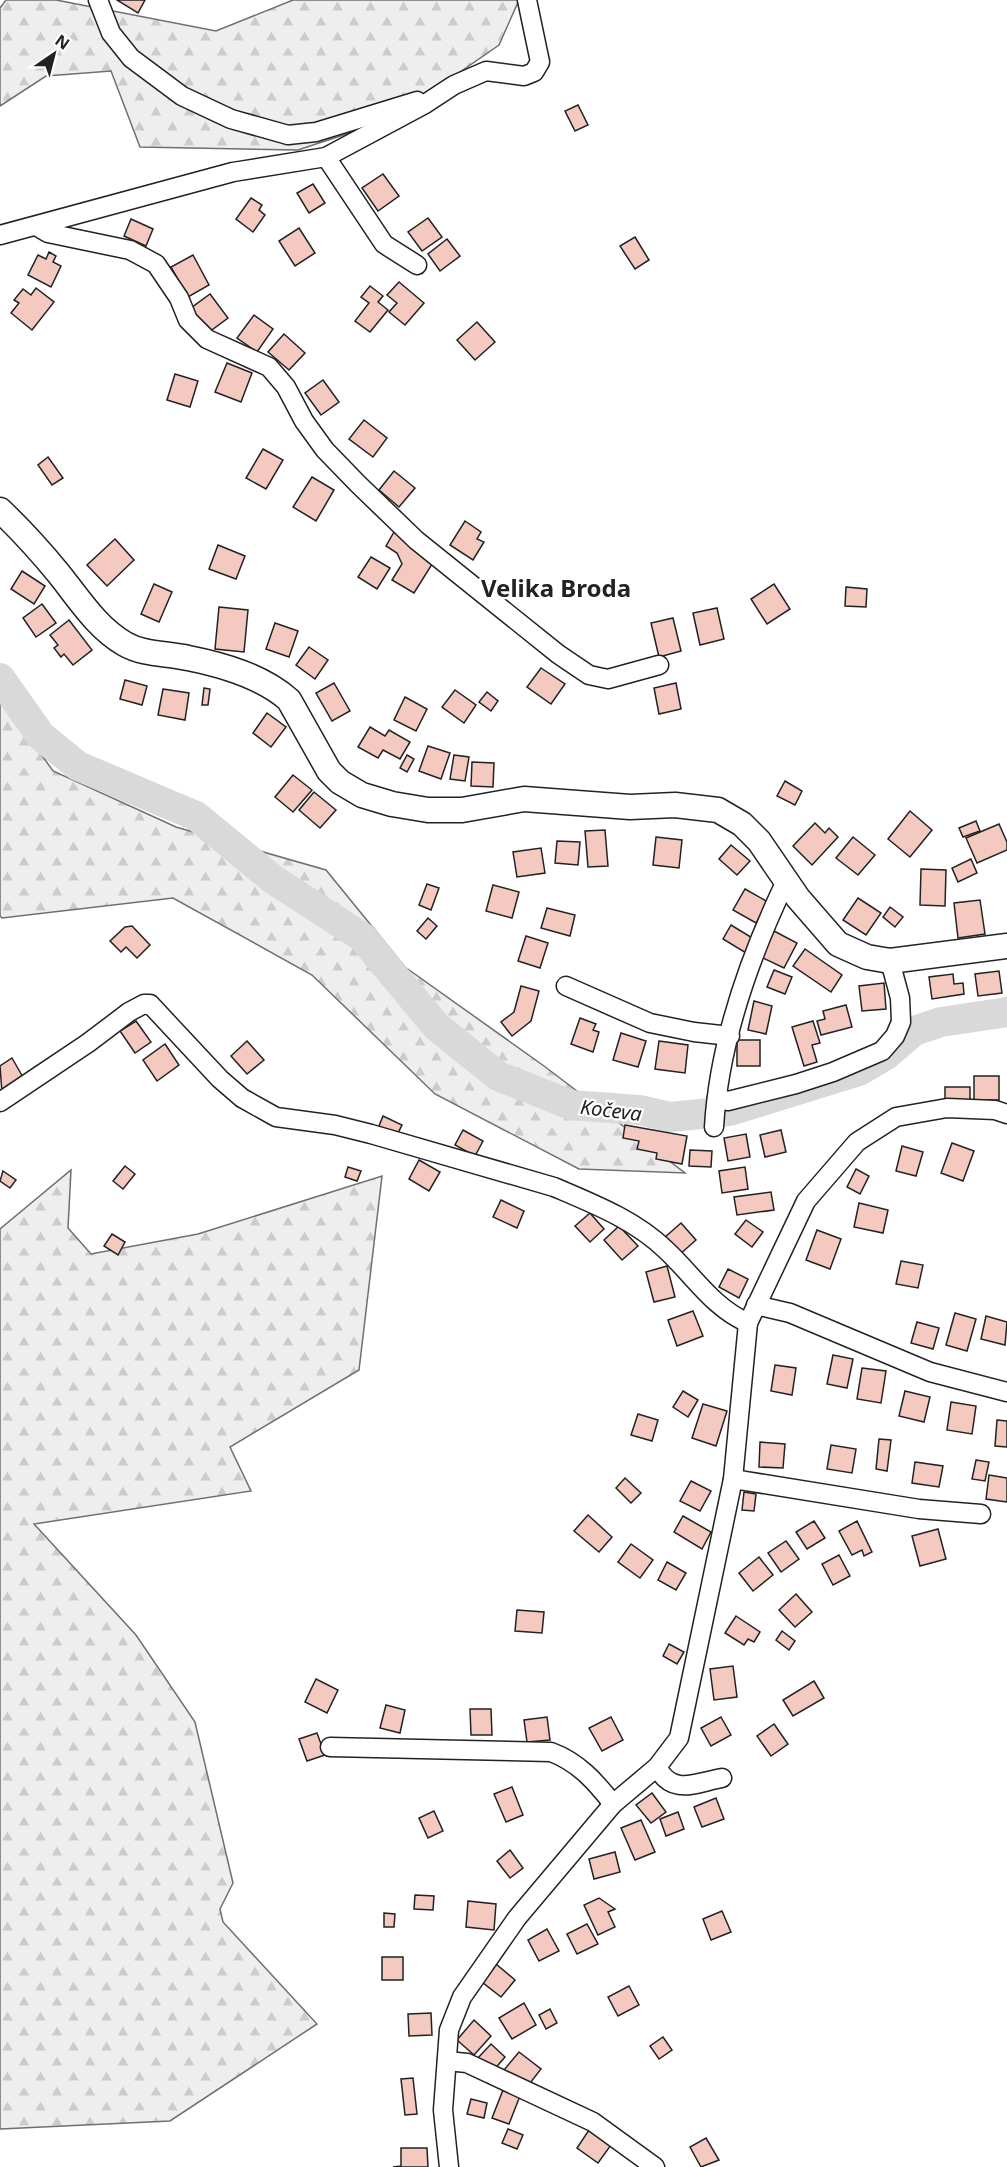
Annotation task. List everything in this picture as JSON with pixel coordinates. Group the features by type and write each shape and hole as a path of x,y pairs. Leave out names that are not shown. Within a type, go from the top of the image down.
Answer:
{"main road":[{"path":"0,510 33,543 93,617 126,645 150,652 188,658 230,670 269,685 289,700 329,771 340,782 362,795 392,804 428,810 462,810 524,799 630,807 675,805 718,810 742,824 759,841 816,921 838,944 867,957 890,962 1007,946"}],"street":[{"path":"98,0 111,33 131,58 182,96 231,119 288,135 315,132 417,101 425,104"},
{"path":"0,235 233,172 326,157 425,104 454,85 486,71 524,76 534,72 540,62 527,0"},
{"path":"326,157 384,244 417,265"},
{"path":"36,226 48,232 130,250 156,264 179,298 188,320 207,339 269,367 286,387 304,421 325,450 358,484 416,540 558,654 589,675 608,678 659,665"},
{"path":"715,1125 716,1100 730,1036 754,953 786,881"},
{"path":"716,1100 728,1101 796,1084 833,1072 882,1051 895,1036 901,1022 900,998 890,962"},
{"path":"566,986 650,1023 694,1032 730,1036"},
{"path":"0,1102 88,1043 129,1012 144,1004 150,1004 242,1098 276,1117 371,1134 572,1194 621,1216 644,1232 667,1250 708,1297 732,1316 748,1323"},
{"path":"449,2167 443,2110 449,2030 462,1997 486,1958 613,1804 657,1767 679,1738 733,1479 748,1323 806,1201 857,1142 896,1117 946,1108 995,1110 1007,1114"},
{"path":"756,1305 800,1317 930,1372 1007,1392"},
{"path":"733,1479 920,1509 981,1514"},
{"path":"330,1747 551,1752 572,1760 597,1784 613,1804"},
{"path":"657,1767 663,1779 678,1786 722,1778"},
{"path":"447,2061 467,2063 593,2121 655,2167"}],"green space":[{"path":"6,0 56,0 216,31 293,0 519,0 499,45 392,119 298,150 140,147 111,71 46,76 0,106 0,8"},
{"path":"0,696 53,771 176,827 326,870 405,967 544,1066 685,1173 579,1169 435,1094 312,975 173,898 2,918 0,916"},
{"path":"71,1170 68,1228 91,1254 198,1234 382,1176 359,1370 230,1447 251,1491 34,1524 136,1635 195,1722 233,1883 220,1909 223,1922 317,2024 170,2121 0,2129 0,1229"}],"building":[{"path":"117,0 145,0 138,13"},
{"path":"578,105 588,125 575,131 565,111"},
{"path":"383,174 399,196 378,211 362,188"},
{"path":"313,184 325,203 309,213 297,193"},
{"path":"251,198 262,205 259,210 265,215 253,232 236,219"},
{"path":"428,218 442,237 422,251 408,232"},
{"path":"131,219 153,229 146,246 124,236"},
{"path":"299,228 315,253 295,266 279,241"},
{"path":"635,237 649,260 635,269 620,246"},
{"path":"447,239 460,256 440,271 428,254"},
{"path":"49,252 56,256 53,262 61,266 51,287 28,275 38,255 46,259"},
{"path":"193,255 209,285 188,297 171,267"},
{"path":"399,282 424,303 405,325 389,312 397,303 387,295"},
{"path":"370,286 383,296 378,302 388,310 370,332 355,321 369,303 361,297"},
{"path":"36,288 54,302 32,330 11,313 19,303 14,300 23,289 31,295"},
{"path":"210,294 228,318 209,332 191,308"},
{"path":"254,315 273,329 257,352 237,338"},
{"path":"477,322 495,342 475,360 457,340"},
{"path":"284,334 305,353 289,370 268,352"},
{"path":"227,363 252,373 241,402 215,392"},
{"path":"175,374 198,381 190,407 167,400"},
{"path":"323,380 339,402 321,415 305,393"},
{"path":"364,420 387,438 373,457 349,439"},
{"path":"263,449 283,460 266,489 246,478"},
{"path":"48,457 63,478 52,485 38,465"},
{"path":"394,471 415,488 399,507 379,490"},
{"path":"312,477 334,490 316,521 293,507"},
{"path":"465,521 481,532 477,539 484,542 473,560 450,545"},
{"path":"394,532 434,561 414,593 392,580 402,564 397,553 386,546"},
{"path":"115,539 134,560 107,586 87,565"},
{"path":"218,545 245,556 236,579 209,569"},
{"path":"371,557 390,568 377,589 358,577"},
{"path":"22,571 45,586 34,604 11,589"},
{"path":"154,584 172,592 159,622 141,614"},
{"path":"774,584 790,609 767,624 751,599"},
{"path":"846,587 867,589 866,607 845,606"},
{"path":"42,604 56,623 36,637 23,618"},
{"path":"219,607 248,610 244,652 215,649"},
{"path":"717,608 724,639 700,645 693,613"},
{"path":"673,618 681,651 659,657 651,623"},
{"path":"69,620 92,650 73,665 64,654 61,657 54,648 58,645 50,635"},
{"path":"275,623 298,631 289,657 266,649"},
{"path":"309,647 328,660 315,679 296,665"},
{"path":"541,668 565,684 551,704 527,687"},
{"path":"125,680 147,686 142,705 120,699"},
{"path":"334,683 350,711 332,721 316,693"},
{"path":"676,683 681,709 659,714 654,688"},
{"path":"204,688 210,689 208,705 202,705"},
{"path":"163,689 189,693 185,720 158,715"},
{"path":"455,690 476,705 464,723 442,707"},
{"path":"487,692 498,701 491,711 479,702"},
{"path":"405,697 427,709 416,731 394,720"},
{"path":"267,713 286,727 271,747 253,733"},
{"path":"370,727 385,736 389,730 410,742 400,759 383,750 378,758 358,747"},
{"path":"428,746 450,753 441,779 419,771"},
{"path":"407,755 414,759 407,772 400,768"},
{"path":"454,755 469,757 465,781 450,779"},
{"path":"472,762 494,763 493,787 471,786"},
{"path":"293,775 312,790 293,812 275,797"},
{"path":"785,781 802,791 795,805 777,796"},
{"path":"314,792 336,810 320,828 299,810"},
{"path":"910,811 932,830 910,857 888,839"},
{"path":"976,821 980,831 963,837 959,828"},
{"path":"815,823 825,833 829,828 838,837 812,865 793,846"},
{"path":"999,824 1007,842 1007,850 977,863 966,838"},
{"path":"605,830 608,866 588,867 585,831"},
{"path":"656,837 682,840 679,868 653,865"},
{"path":"853,837 875,855 858,875 836,858"},
{"path":"557,841 580,842 578,865 555,863"},
{"path":"731,845 750,861 737,875 719,859"},
{"path":"541,848 545,873 517,877 513,852"},
{"path":"971,859 977,873 958,882 952,868"},
{"path":"921,869 946,870 945,906 920,905"},
{"path":"427,884 439,888 431,910 419,905"},
{"path":"493,885 519,892 512,918 486,911"},
{"path":"745,889 768,902 756,923 733,910"},
{"path":"858,898 881,913 866,935 843,920"},
{"path":"980,900 985,934 958,938 954,903"},
{"path":"890,907 903,917 895,927 883,917"},
{"path":"547,908 575,915 570,936 541,928"},
{"path":"428,918 437,926 426,939 417,931"},
{"path":"731,925 754,939 746,953 723,939"},
{"path":"132,926 150,945 137,958 126,947 121,952 110,941 125,927"},
{"path":"774,931 797,943 784,968 761,957"},
{"path":"526,936 548,943 540,968 518,961"},
{"path":"805,949 842,975 831,992 793,966"},
{"path":"774,970 792,977 785,994 767,987"},
{"path":"999,971 1002,993 978,996 975,974"},
{"path":"953,974 954,984 963,983 964,994 932,999 929,977"},
{"path":"884,983 886,1009 862,1011 859,986"},
{"path":"521,986 539,991 531,1021 512,1036 501,1022 514,1012"},
{"path":"754,1001 772,1006 766,1034 748,1030"},
{"path":"846,1005 852,1027 821,1035 817,1021 825,1019 823,1011"},
{"path":"580,1018 596,1024 593,1030 599,1032 593,1052 571,1044"},
{"path":"136,1021 151,1042 135,1053 120,1031"},
{"path":"813,1021 820,1043 812,1045 817,1062 804,1066 792,1027"},
{"path":"621,1033 646,1041 638,1067 613,1060"},
{"path":"737,1040 760,1040 760,1066 737,1066"},
{"path":"247,1041 264,1060 247,1074 231,1056"},
{"path":"659,1041 688,1045 685,1073 655,1069"},
{"path":"165,1044 179,1065 157,1081 143,1060"},
{"path":"12,1058 24,1079 2,1093 0,1066"},
{"path":"974,1076 999,1076 999,1100 974,1100"},
{"path":"945,1087 970,1087 970,1101 945,1101"},
{"path":"383,1116 402,1125 397,1135 379,1126"},
{"path":"625,1125 687,1136 682,1164 656,1159 657,1153 637,1149 639,1141 623,1138"},
{"path":"463,1130 483,1141 475,1156 455,1145"},
{"path":"781,1130 786,1152 765,1157 760,1135"},
{"path":"746,1134 750,1157 728,1161 724,1138"},
{"path":"952,1143 974,1151 963,1181 941,1173"},
{"path":"902,1146 923,1152 916,1176 896,1171"},
{"path":"690,1150 712,1151 711,1167 689,1166"},
{"path":"419,1160 440,1172 429,1191 409,1179"},
{"path":"125,1166 135,1174 123,1189 113,1181"},
{"path":"348,1167 361,1171 357,1181 345,1177"},
{"path":"745,1167 748,1189 722,1193 719,1171"},
{"path":"856,1169 869,1176 860,1194 847,1187"},
{"path":"3,1171 16,1180 10,1188 0,1181"},
{"path":"771,1192 774,1210 737,1215 734,1197"},
{"path":"501,1200 524,1211 517,1228 493,1217"},
{"path":"859,1203 888,1210 883,1233 854,1227"},
{"path":"590,1213 604,1229 590,1242 575,1226"},
{"path":"746,1220 763,1232 752,1247 735,1234"},
{"path":"681,1223 696,1240 679,1255 664,1238"},
{"path":"619,1226 638,1246 622,1260 604,1240"},
{"path":"817,1230 841,1239 830,1269 806,1260"},
{"path":"112,1234 125,1242 118,1255 104,1246"},
{"path":"901,1261 923,1265 918,1288 896,1284"},
{"path":"667,1266 675,1297 654,1302 646,1272"},
{"path":"728,1269 748,1279 739,1298 719,1287"},
{"path":"693,1311 703,1336 677,1346 668,1320"},
{"path":"955,1313 976,1319 967,1351 946,1345"},
{"path":"986,1316 1007,1322 1005,1345 981,1339"},
{"path":"917,1322 939,1328 933,1349 911,1343"},
{"path":"833,1355 853,1359 847,1388 827,1384"},
{"path":"775,1365 796,1368 792,1395 771,1391"},
{"path":"862,1368 886,1371 881,1403 857,1399"},
{"path":"683,1391 698,1400 688,1417 673,1407"},
{"path":"905,1391 930,1397 924,1422 899,1416"},
{"path":"951,1402 976,1406 972,1434 947,1430"},
{"path":"703,1404 727,1411 716,1446 692,1438"},
{"path":"638,1414 658,1420 652,1441 631,1435"},
{"path":"997,1420 1007,1421 1007,1447 995,1446"},
{"path":"879,1439 891,1440 887,1471 876,1469"},
{"path":"760,1442 785,1444 783,1468 759,1467"},
{"path":"831,1445 856,1449 852,1473 827,1469"},
{"path":"976,1460 989,1462 985,1481 972,1479"},
{"path":"915,1462 943,1466 939,1487 912,1483"},
{"path":"989,1475 1007,1478 1007,1502 986,1499"},
{"path":"625,1478 641,1493 631,1503 616,1488"},
{"path":"691,1481 711,1491 700,1511 680,1501"},
{"path":"744,1492 756,1494 754,1511 742,1510"},
{"path":"588,1515 612,1537 599,1552 574,1531"},
{"path":"683,1516 711,1532 702,1549 674,1532"},
{"path":"814,1521 825,1538 807,1549 796,1532"},
{"path":"857,1521 872,1552 864,1556 862,1550 852,1555 839,1531"},
{"path":"938,1529 946,1559 920,1566 912,1536"},
{"path":"786,1541 799,1559 781,1572 768,1553"},
{"path":"631,1544 653,1560 640,1578 618,1562"},
{"path":"839,1555 850,1576 833,1585 822,1564"},
{"path":"759,1557 773,1575 753,1591 739,1573"},
{"path":"667,1562 686,1573 676,1590 658,1580"},
{"path":"796,1594 812,1612 795,1627 779,1610"},
{"path":"517,1610 544,1612 542,1633 515,1631"},
{"path":"736,1616 760,1632 754,1642 748,1639 744,1645 725,1633"},
{"path":"782,1631 795,1641 789,1650 776,1640"},
{"path":"669,1644 684,1652 677,1664 663,1656"},
{"path":"733,1666 737,1697 714,1700 710,1669"},
{"path":"316,1679 338,1690 327,1713 305,1702"},
{"path":"814,1681 824,1698 793,1716 783,1700"},
{"path":"386,1705 405,1710 400,1733 380,1728"},
{"path":"470,1709 491,1709 492,1735 471,1735"},
{"path":"547,1717 550,1740 527,1742 524,1720"},
{"path":"611,1717 623,1740 602,1751 589,1728"},
{"path":"721,1717 731,1735 711,1746 701,1728"},
{"path":"774,1724 788,1744 771,1756 757,1736"},
{"path":"317,1733 325,1755 307,1761 299,1739"},
{"path":"512,1787 523,1815 506,1822 494,1794"},
{"path":"652,1793 666,1812 651,1823 636,1805"},
{"path":"716,1798 724,1819 702,1827 694,1807"},
{"path":"434,1811 443,1831 428,1838 419,1818"},
{"path":"678,1812 684,1829 666,1836 660,1819"},
{"path":"641,1820 655,1852 635,1860 621,1828"},
{"path":"510,1850 523,1868 510,1878 497,1861"},
{"path":"615,1852 620,1872 594,1879 589,1859"},
{"path":"415,1895 434,1896 433,1910 414,1909"},
{"path":"599,1898 615,1909 608,1912 615,1927 598,1935 584,1905"},
{"path":"468,1901 496,1904 494,1930 466,1927"},
{"path":"722,1911 731,1932 711,1940 703,1919"},
{"path":"384,1913 395,1914 394,1927 384,1927"},
{"path":"587,1924 598,1944 577,1954 567,1934"},
{"path":"547,1929 559,1951 539,1961 528,1940"},
{"path":"382,1957 403,1957 403,1980 382,1980"},
{"path":"496,1964 515,1980 501,1997 482,1982"},
{"path":"629,1986 639,2005 618,2016 608,1997"},
{"path":"524,2003 536,2025 512,2039 499,2018"},
{"path":"550,2009 557,2023 546,2029 539,2015"},
{"path":"431,2013 432,2035 409,2036 408,2014"},
{"path":"474,2020 491,2036 474,2055 457,2040"},
{"path":"663,2037 672,2050 659,2059 650,2046"},
{"path":"491,2044 505,2057 492,2072 477,2059"},
{"path":"519,2052 541,2069 527,2087 504,2070"},
{"path":"413,2078 417,2114 405,2115 401,2079"},
{"path":"503,2090 520,2096 509,2124 492,2118"},
{"path":"471,2099 487,2103 484,2118 467,2114"},
{"path":"508,2129 523,2135 517,2149 502,2143"},
{"path":"589,2130 611,2145 598,2163 577,2148"},
{"path":"706,2138 719,2160 701,2167 690,2147"},
{"path":"401,2148 427,2148 428,2167 393,2167 401,2166"}],"waterway":[{"name":"Kočeva","path":"0,678 41,736 78,766 196,816 274,880 362,937 436,1026 498,1076 571,1105 639,1110 670,1117 730,1111 859,1071 886,1055 914,1031 941,1022 1007,1012"}],"district":[{"name":"Velika Broda","path":"556,587"}]}
